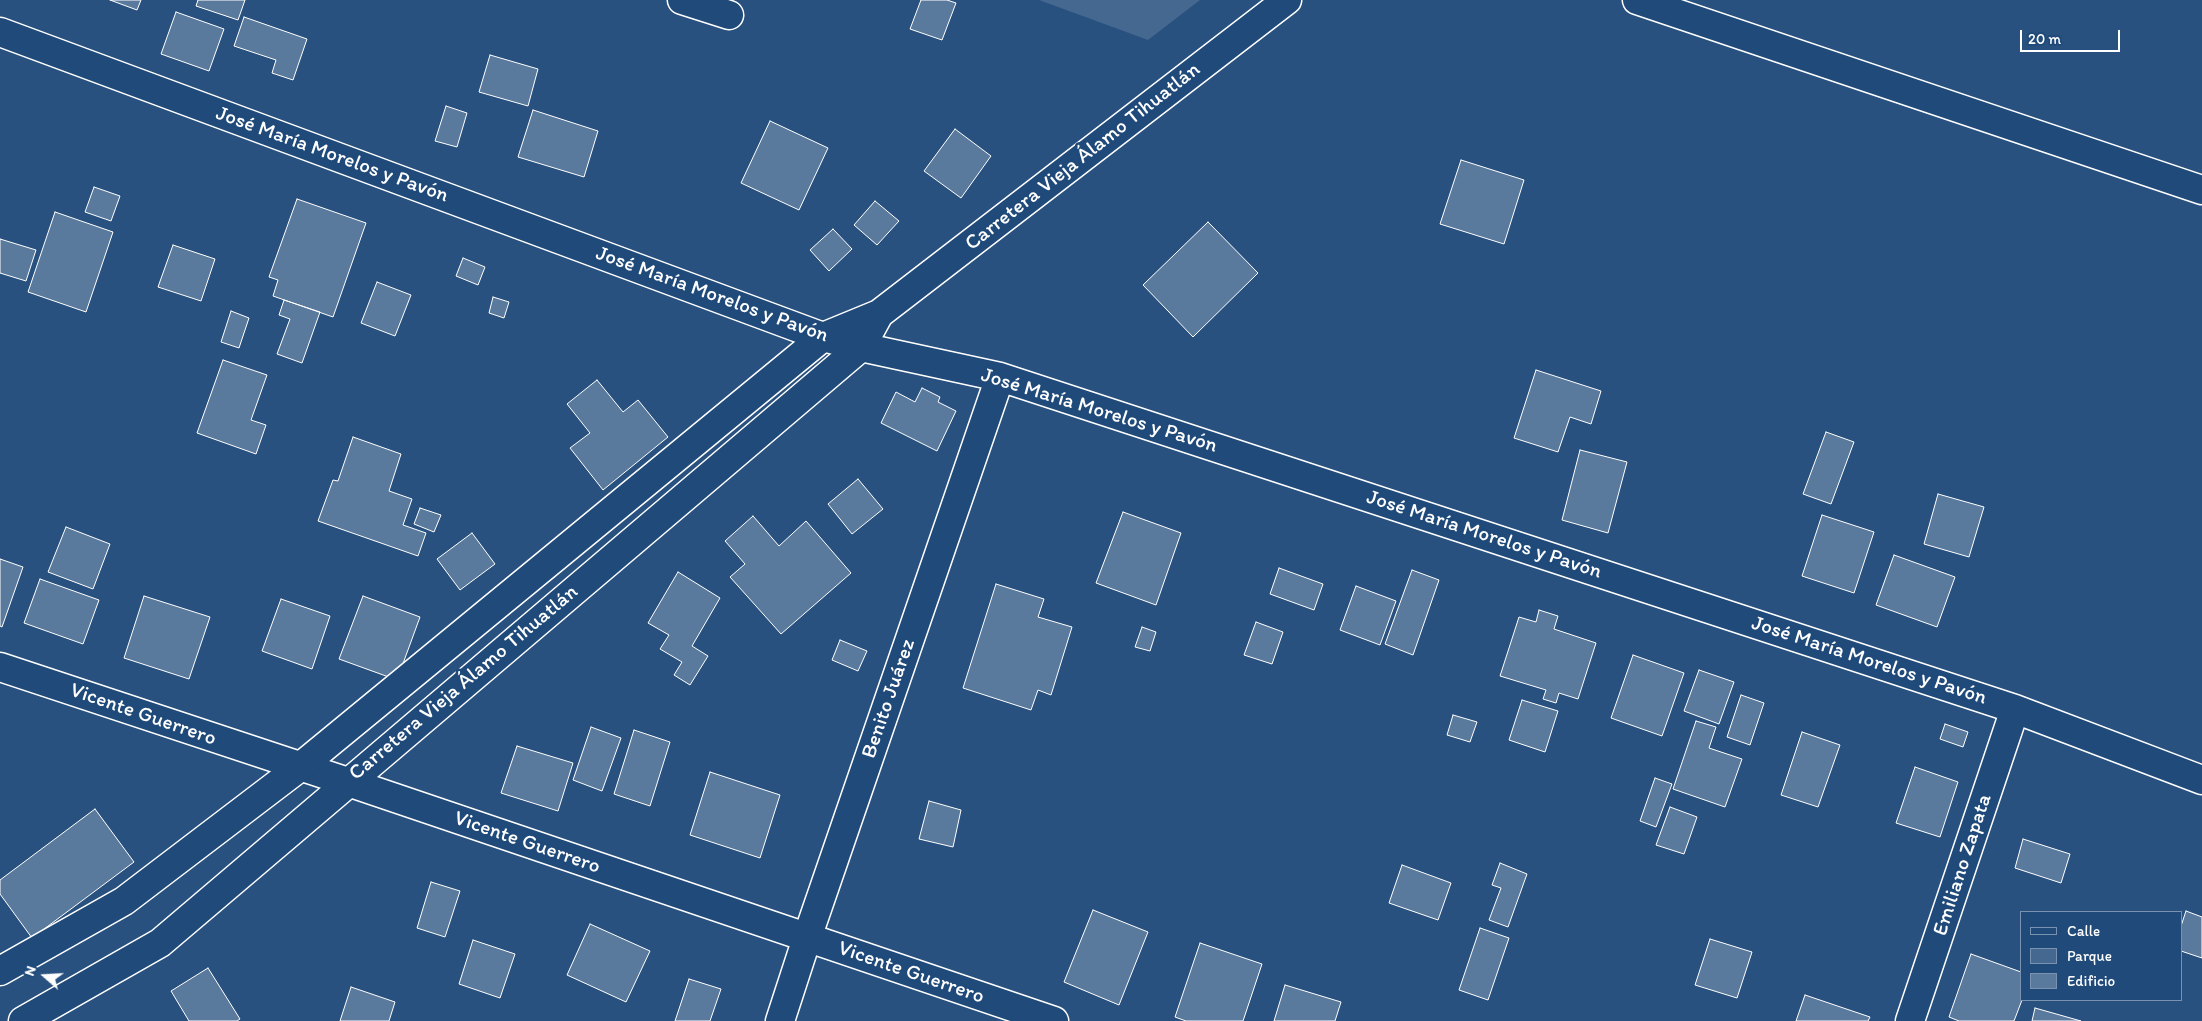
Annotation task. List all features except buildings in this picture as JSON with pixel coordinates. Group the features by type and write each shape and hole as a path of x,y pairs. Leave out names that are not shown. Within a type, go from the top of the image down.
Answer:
{"street":[{"path":"682,0 730,15"},
{"name":"Carretera Vieja Álamo Tihuatlán","path":"0,971 124,901 300,767 823,337 879,314 1288,0"},
{"path":"1637,0 2202,190"},
{"name":"José María Morelos y Pavón","path":"0,32 823,337 1000,377 2015,708 2202,780"},
{"name":"Carretera Vieja Álamo Tihuatlán","path":"23,1021 160,943 861,347 879,314"},
{"name":"Benito Juárez","path":"780,1021 806,938 1000,377"},
{"name":"Vicente Guerrero","path":"0,667 348,782 1054,1021"},
{"name":"Emiliano Zapata","path":"1910,1021 2015,708"}],"green space":[{"path":"1039,0 1200,0 1148,40"}]}
